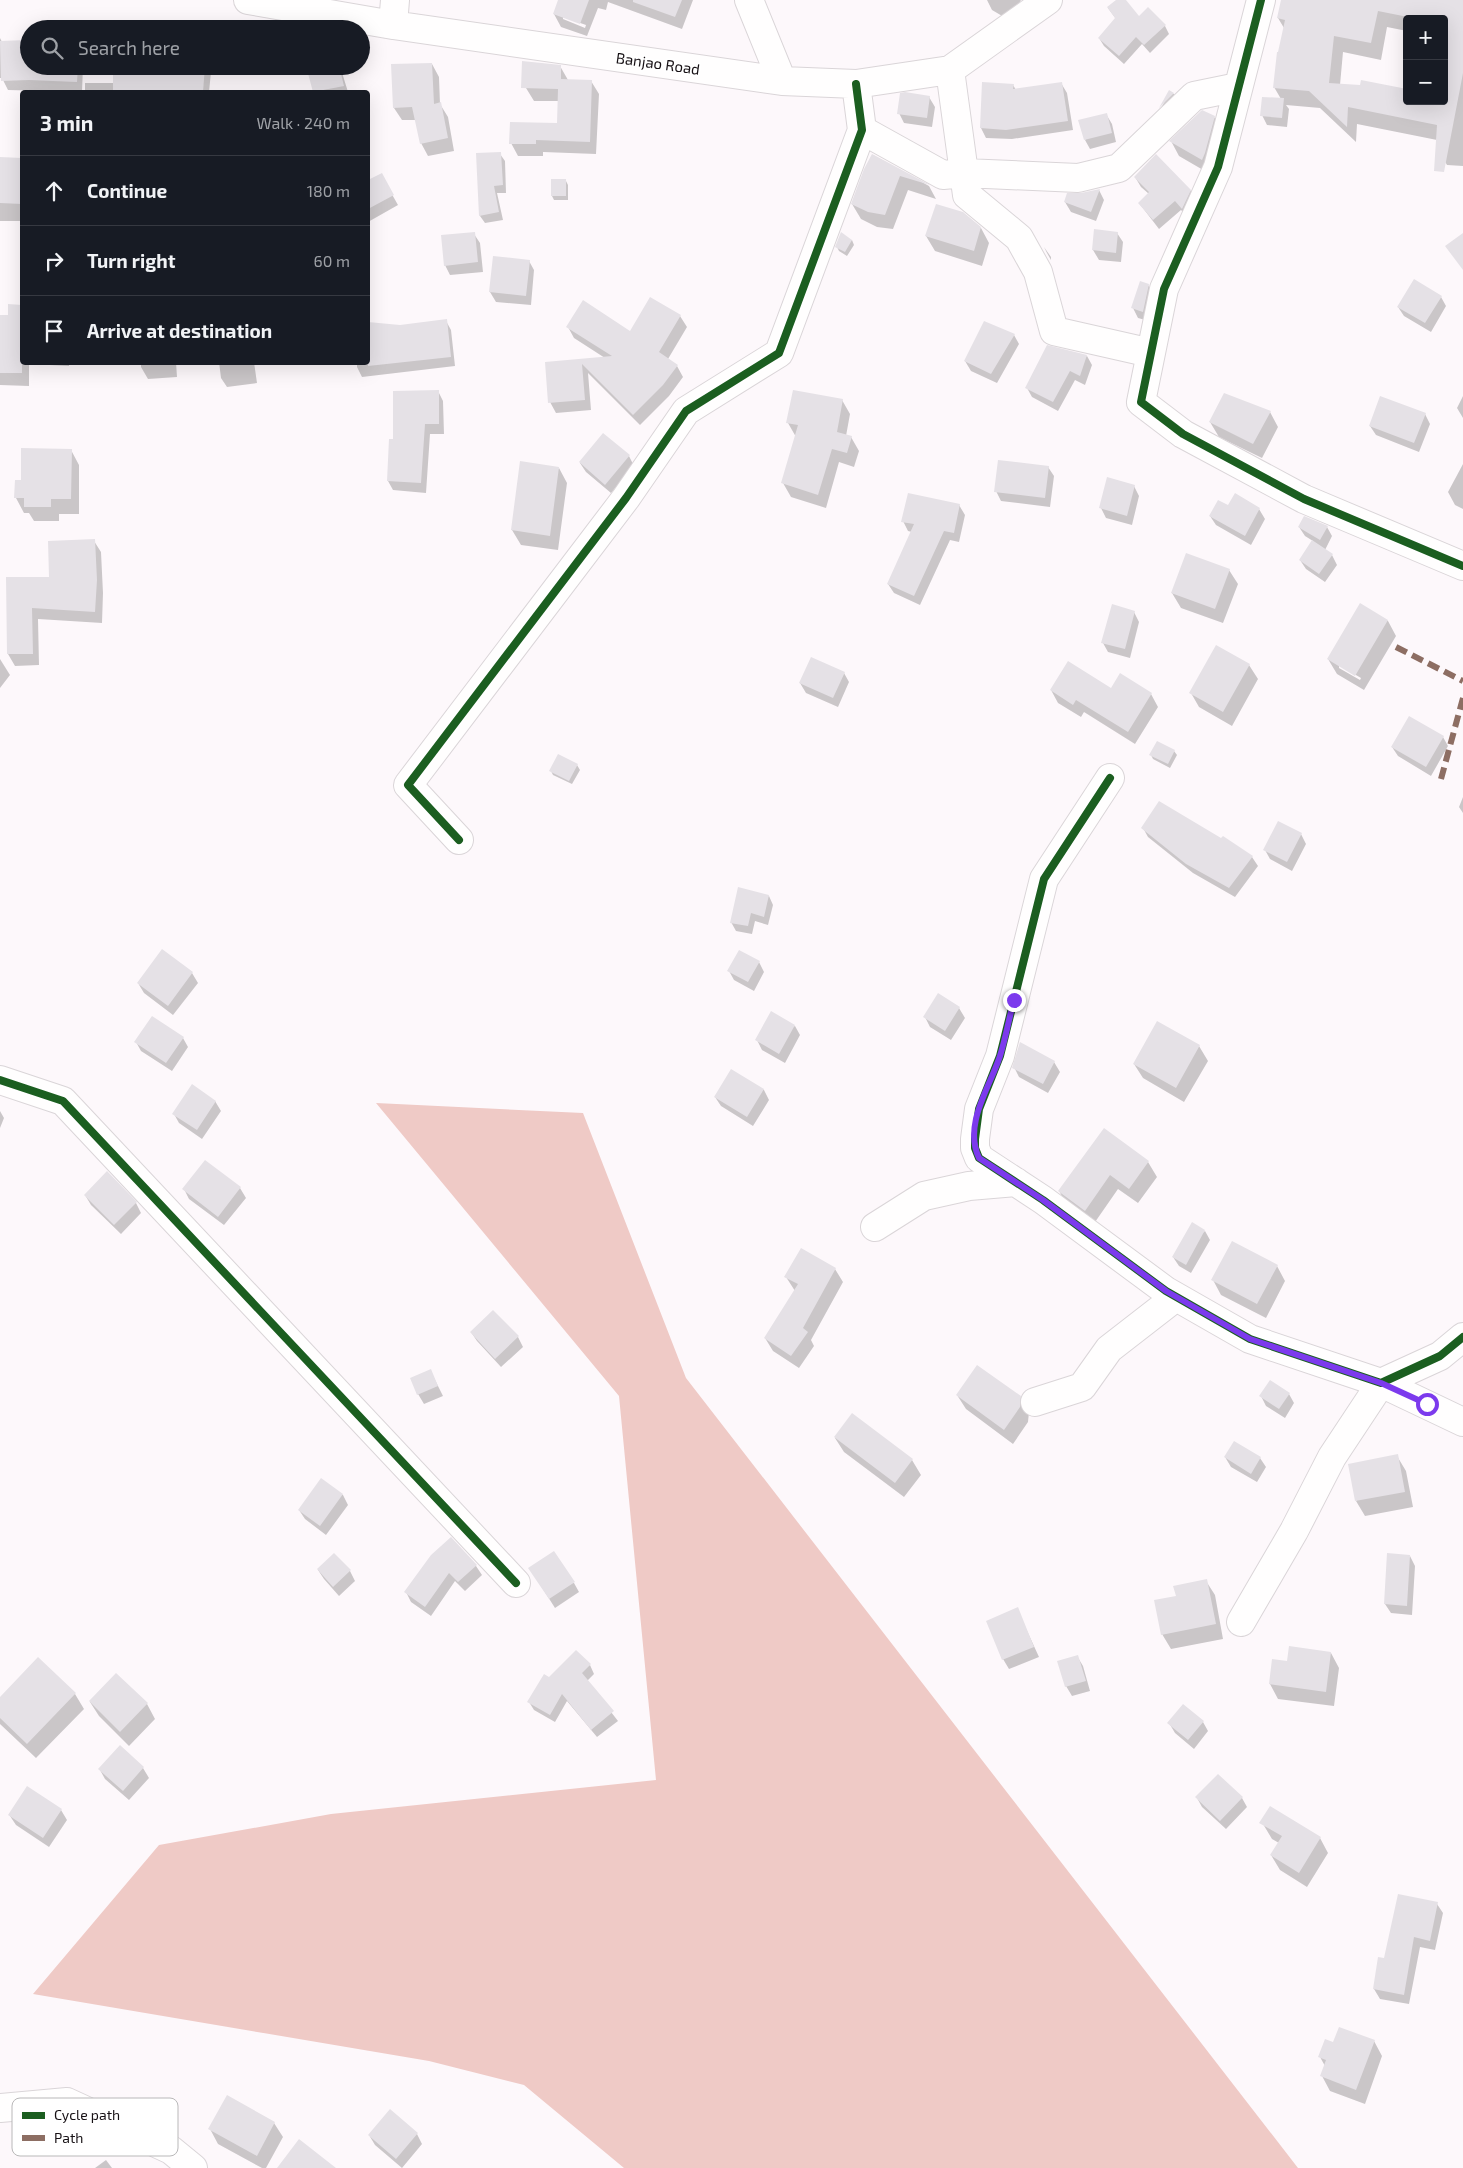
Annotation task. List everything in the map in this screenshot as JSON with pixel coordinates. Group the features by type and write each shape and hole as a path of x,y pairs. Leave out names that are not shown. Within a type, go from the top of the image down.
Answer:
{"street":[{"name":"Banjao Road","path":"248,0 394,13 782,81 856,84 950,70 1048,0"},
{"path":"749,0 782,81"},
{"path":"1261,0 1218,167 1164,290 1141,402 1183,434 1304,499 1463,566"},
{"path":"950,70 967,195 1019,238 1038,272 1054,331 1151,353"},
{"path":"459,840 408,785 626,498 686,410 779,353 862,130 856,84"},
{"path":"862,130 943,174 964,173 1078,178 1120,168 1194,96 1238,87"},
{"path":"1110,778 1044,879 1000,1056 979,1109 974,1139 979,1158 1016,1182 1176,1297 1250,1339 1381,1383 1463,1422"},
{"path":"0,1080 63,1101 516,1583"},
{"path":"875,1226 924,1196 969,1186 1016,1182"},
{"path":"1035,1402 1082,1387 1110,1349 1176,1297"},
{"path":"1241,1622 1294,1531 1332,1457 1381,1383 1440,1356 1463,1337"},
{"path":"178,2156 193,2168"}],"shaded area":[{"path":"376,1103 583,1113 686,1378 1298,2168 624,2168 524,2085 429,2061 33,1994 159,1845 331,1814 656,1780 619,1396"}],"building":[{"path":"558,0 589,0 580,24 553,14"},
{"path":"633,0 682,0 675,17 633,2"},
{"path":"1116,0 1126,0 1139,16 1148,7 1166,25 1144,45 1136,37 1119,56 1098,38 1115,18 1107,7"},
{"path":"1281,0 1463,0 1463,73 1444,172 1434,171 1437,125 1348,107 1347,127 1309,91 1273,88 1277,52 1285,20 1277,18","holes":["1378,11 1403,16 1448,15 1448,105 1403,105 1403,88 1361,80 1360,85 1329,83 1334,36 1371,43"]},
{"path":"20,40 20,75 77,75 77,82 1,81 0,41"},
{"path":"522,61 561,65 561,79 592,80 590,142 536,140 536,144 509,144 510,122 557,123 558,89 521,88"},
{"path":"432,63 434,104 441,102 448,138 420,144 412,107 393,108 391,64"},
{"path":"113,75 204,75 203,90 113,90"},
{"path":"308,75 341,75 344,86 312,90"},
{"path":"982,82 1014,84 1013,89 1062,82 1068,121 1006,130 980,128"},
{"path":"1169,90 1174,93 1159,108"},
{"path":"900,93 930,96 927,118 897,114"},
{"path":"1262,97 1284,98 1282,118 1260,116"},
{"path":"1202,110 1215,116 1202,160 1169,141"},
{"path":"1107,113 1112,133 1084,140 1078,120"},
{"path":"501,152 503,185 494,186 499,212 479,216 476,153"},
{"path":"872,154 930,185 900,176 885,215 868,212 851,204 864,169"},
{"path":"1156,154 1191,190 1182,209 1175,201 1153,220 1138,203 1149,192 1134,177"},
{"path":"0,157 20,158 20,204 0,203"},
{"path":"382,173 394,195 370,208 370,179"},
{"path":"551,179 566,179 566,196 551,196"},
{"path":"1100,189 1091,212 1064,202 1067,193 1081,193"},
{"path":"936,204 963,212 981,227 974,251 925,236"},
{"path":"1094,229 1118,232 1116,253 1092,250"},
{"path":"475,232 478,262 444,266 441,235"},
{"path":"841,232 852,240 845,252 835,247"},
{"path":"1463,233 1463,270 1445,246"},
{"path":"493,256 530,260 526,296 489,292"},
{"path":"1414,279 1442,296 1425,323 1397,307"},
{"path":"1140,281 1149,284 1143,312 1131,308"},
{"path":"650,297 681,315 659,352 678,365 663,385 633,415 582,364 585,400 548,403 545,362 612,356 566,327 583,300 630,331"},
{"path":"8,304 20,305 20,365 22,365 22,373 0,373 0,315 8,315"},
{"path":"447,319 451,357 368,366 370,365 370,322 400,325"},
{"path":"984,321 1015,334 991,374 964,361"},
{"path":"1047,345 1087,355 1080,376 1070,371 1053,402 1025,388"},
{"path":"439,390 439,424 425,424 421,483 387,481 389,439 393,439 393,391"},
{"path":"793,390 843,399 837,432 852,436 847,453 832,449 818,495 781,483 798,425 786,423"},
{"path":"1224,393 1271,411 1253,444 1209,422"},
{"path":"1380,396 1426,413 1414,443 1369,426"},
{"path":"603,433 630,455 605,485 579,462"},
{"path":"21,448 72,449 71,499 51,499 51,507 24,507 24,498 14,498 15,480 21,480"},
{"path":"998,460 1049,466 1045,498 994,492"},
{"path":"520,461 559,467 550,536 511,530"},
{"path":"1107,477 1135,485 1127,516 1099,508"},
{"path":"908,493 960,504 954,533 944,531 914,596 887,584 914,524 901,522"},
{"path":"1235,493 1260,508 1245,536 1209,516 1218,500 1228,505"},
{"path":"1304,516 1328,526 1320,540 1298,527"},
{"path":"95,539 97,580 95,612 32,608 33,654 7,654 6,577 49,577 48,541"},
{"path":"1312,540 1333,554 1319,574 1299,560"},
{"path":"1186,553 1230,569 1215,609 1171,593"},
{"path":"1360,603 1388,620 1355,676 1327,659"},
{"path":"1112,604 1135,611 1125,649 1101,643"},
{"path":"1216,645 1250,664 1223,712 1189,693"},
{"path":"811,657 845,672 833,698 799,683"},
{"path":"1068,661 1111,688 1120,673 1152,693 1128,732 1076,700 1073,705 1050,690"},
{"path":"1409,716 1444,736 1426,767 1391,747"},
{"path":"1157,741 1175,750 1168,764 1149,755"},
{"path":"558,754 578,764 569,781 549,771"},
{"path":"1159,801 1221,838 1223,836 1253,856 1229,888 1186,864 1141,828"},
{"path":"1278,821 1302,833 1287,862 1263,850"},
{"path":"738,887 769,895 764,917 751,913 748,926 730,923"},
{"path":"162,949 193,972 168,1006 137,983"},
{"path":"739,950 760,961 748,982 727,971"},
{"path":"938,993 960,1007 945,1031 923,1017"},
{"path":"771,1011 795,1025 779,1054 755,1040"},
{"path":"152,1016 184,1037 166,1063 134,1042"},
{"path":"1157,1021 1200,1045 1176,1088 1133,1064"},
{"path":"1020,1042 1055,1061 1043,1084 1012,1068"},
{"path":"731,1069 764,1089 747,1117 714,1097"},
{"path":"192,1084 216,1101 197,1130 172,1114"},
{"path":"1104,1128 1149,1161 1129,1189 1110,1175 1085,1211 1058,1191"},
{"path":"205,1160 241,1187 218,1217 182,1189"},
{"path":"107,1171 137,1202 114,1225 84,1195"},
{"path":"1192,1222 1205,1230 1186,1265 1172,1257"},
{"path":"1232,1241 1278,1265 1257,1304 1211,1280"},
{"path":"801,1248 836,1268 803,1328 808,1332 791,1356 764,1338 798,1284 784,1277"},
{"path":"493,1310 519,1336 495,1359 470,1332"},
{"path":"977,1365 1021,1396 1020,1407 1004,1430 956,1395"},
{"path":"431,1369 438,1386 417,1395 410,1378"},
{"path":"1270,1380 1290,1393 1279,1409 1259,1396"},
{"path":"852,1413 913,1459 895,1483 834,1437"},
{"path":"1234,1441 1261,1457 1251,1474 1224,1457"},
{"path":"1398,1454 1405,1492 1355,1501 1348,1464"},
{"path":"321,1478 343,1494 320,1526 298,1510"},
{"path":"451,1537 477,1565 458,1582 449,1573 425,1607 404,1592 431,1555"},
{"path":"554,1551 575,1582 549,1599 528,1568"},
{"path":"334,1553 351,1570 333,1587 317,1569"},
{"path":"1387,1553 1410,1555 1407,1606 1384,1604"},
{"path":"1207,1579 1216,1624 1161,1635 1154,1600 1176,1596 1173,1586"},
{"path":"1018,1607 1034,1647 1002,1660 986,1621"},
{"path":"1289,1646 1331,1652 1326,1692 1269,1684 1272,1659 1287,1661"},
{"path":"576,1650 591,1664 582,1673 614,1711 591,1730 562,1694 550,1715 527,1702 544,1674 549,1677"},
{"path":"1078,1655 1086,1681 1065,1687 1057,1661"},
{"path":"38,1657 76,1693 27,1744 0,1718 0,1697"},
{"path":"116,1673 148,1703 120,1732 89,1701"},
{"path":"1183,1704 1204,1721 1188,1740 1167,1723"},
{"path":"120,1745 144,1767 123,1791 98,1769"},
{"path":"1218,1774 1243,1797 1220,1821 1195,1797"},
{"path":"27,1786 62,1809 43,1838 8,1815"},
{"path":"1270,1806 1321,1837 1299,1873 1270,1855 1282,1836 1259,1823"},
{"path":"1398,1894 1438,1902 1430,1941 1414,1937 1404,1995 1373,1989 1378,1957 1384,1958"},
{"path":"1339,2027 1375,2040 1356,2090 1320,2076 1326,2060 1318,2057 1325,2039 1333,2042"},
{"path":"227,2095 275,2122 257,2156 208,2129"},
{"path":"390,2109 418,2133 396,2159 368,2135"},
{"path":"299,2139 336,2168 277,2168"}],"marked path":[{"path":"1396,647 1463,681"},
{"path":"1441,779 1463,698"}],"cycle path":[{"path":"1261,0 1218,167 1164,289 1141,402 1183,434 1304,499 1463,566"},
{"path":"459,840 408,785 626,498 686,411 779,353 862,130 856,84"},
{"path":"1110,778 1044,879 1000,1056 979,1109 975,1139 975,1148 979,1158 1043,1200 1166,1291 1250,1339 1381,1383 1440,1356 1463,1337"},
{"path":"0,1080 63,1101 516,1583"}],"route":[{"path":"1014,1000 1000,1056 979,1109 974,1139 979,1158 1043,1200 1166,1291 1250,1339 1381,1383 1427,1404"}]}
